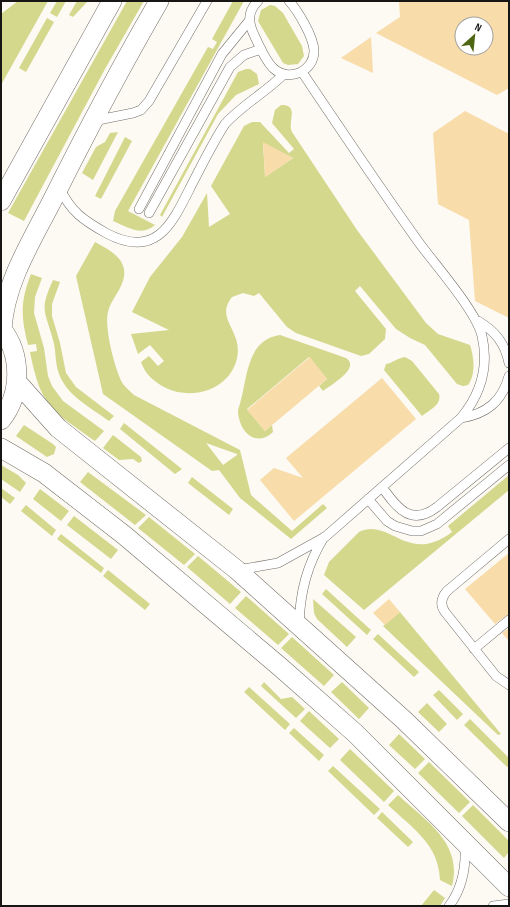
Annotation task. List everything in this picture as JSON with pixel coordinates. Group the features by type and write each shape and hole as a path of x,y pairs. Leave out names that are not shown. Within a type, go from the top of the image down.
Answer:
{"street":[{"path":"1,201 112,1"},
{"path":"1,420 14,398 17,382 16,363 12,345 2,328 3,312 12,284 92,121 159,1"},
{"path":"17,382 43,414 73,442 171,516 237,570 466,778 509,822"},
{"path":"1,448 44,473 124,535 356,733 464,840 509,887"}],"lane":[{"path":"92,121 141,110 149,101 207,1"},
{"path":"258,1 250,13 250,28 270,64 284,74 296,74 302,72 310,63 314,52 311,40 293,3"},
{"path":"139,209 222,54 249,20"},
{"path":"149,213 230,67 244,55 261,49"},
{"path":"302,72 393,206 478,321 496,334 503,343 509,363"},
{"path":"59,186 68,205 83,220 119,240 139,242 158,235 173,222 225,124 234,114 262,94 284,74"},
{"path":"237,570 278,563 325,537 461,418 471,406 482,379 485,350 478,321"},
{"path":"461,418 484,412 493,405 500,397 509,376"},
{"path":"382,487 398,508 404,513 422,515 434,510 509,448"},
{"path":"368,499 387,521 394,526 403,529 421,531 437,524 509,465"},
{"path":"299,625 302,594 307,570 325,537"},
{"path":"509,539 447,591 442,598 442,608 496,676 509,685"},
{"path":"474,649 509,620"},
{"path":"449,906 458,891 463,875 466,858 464,840"},
{"path":"493,906 509,904"}],"green space":[{"path":"18,1 48,1 1,85 1,14"},
{"path":"57,1 66,1 57,17 50,13"},
{"path":"77,1 88,1 73,17 69,15"},
{"path":"127,1 144,1 105,69 24,221 8,213"},
{"path":"233,1 244,1 128,211 155,225 150,229 140,231 113,221 115,211 208,47 213,49 217,42 212,39"},
{"path":"270,5 275,6 283,13 302,46 304,56 298,64 288,65 283,63 258,21 261,10"},
{"path":"47,18 54,22 26,72 19,68"},
{"path":"250,69 257,74 259,84 236,95 218,114 162,217 160,215 238,72"},
{"path":"281,105 287,105 290,107 292,110 292,132 357,230 426,323 438,334 470,345 474,365 471,381 468,385 463,386 457,384 425,345 396,329 360,286 355,291 386,329 385,339 369,354 361,356 296,333 287,327 259,293 254,296 243,293 232,297 226,308 227,318 238,347 236,363 228,377 216,387 202,392 181,393 162,386 150,377 145,370 141,362 149,356 158,366 164,361 150,345 138,354 131,334 169,330 132,312 150,277 182,237 207,193 209,227 230,214 211,186 244,126 252,122 260,122 289,153 294,149 272,123 275,110","holes":["263,143 293,158 265,177"]},
{"path":"118,132 93,180 82,173 96,147 105,142 110,133"},
{"path":"125,137 132,141 101,199 95,196"},
{"path":"95,242 115,254 123,265 123,279 109,309 107,319 111,349 120,378 123,384 134,395 240,450 251,495 292,531 323,504 327,508 291,539 240,498 219,470 212,471 103,394 76,276","holes":["206,443 237,454 223,465"]},
{"path":"31,274 42,278 35,297 34,313 44,348 48,376 52,386 63,401 104,431 95,441 68,422 50,406 39,385 30,352 37,351 36,344 28,345 23,318 23,301"},
{"path":"53,280 60,282 52,304 52,316 60,343 66,373 76,387 114,416 109,421 72,394 61,379 56,363 54,344 45,310 46,298"},
{"path":"280,335 346,358 350,362 350,367 338,381 323,391 319,386 327,379 309,357 247,409 265,431 272,425 273,432 260,439 254,438 244,430 238,410 249,364 260,345 268,339"},
{"path":"405,357 412,361 439,394 439,401 437,404 422,416 384,370 386,364"},
{"path":"124,423 182,469 175,474 120,429"},
{"path":"24,425 53,444 56,447 54,454 47,457 16,436"},
{"path":"113,435 141,457 142,461 139,463 133,459 119,460 103,448"},
{"path":"1,465 18,475 26,483 20,492 1,479"},
{"path":"88,472 146,515 135,525 80,482"},
{"path":"509,475 509,490 364,610 324,575 329,562 359,532 370,529 380,530 411,543 423,544 436,541 452,532 448,526"},
{"path":"192,477 233,509 229,515 188,483"},
{"path":"1,488 15,498 10,504 1,497"},
{"path":"40,489 69,511 61,521 33,499"},
{"path":"26,505 56,530 52,536 21,511"},
{"path":"74,516 118,550 111,559 67,525"},
{"path":"149,517 195,554 184,565 138,528"},
{"path":"61,534 104,568 101,573 57,539"},
{"path":"198,556 241,592 230,604 187,567"},
{"path":"108,570 150,604 145,610 103,576"},
{"path":"326,589 371,630 367,635 322,594"},
{"path":"246,596 289,634 278,645 235,608"},
{"path":"313,599 356,637 347,647 317,619 314,613"},
{"path":"400,612 501,734 498,735 383,626"},
{"path":"378,634 419,672 414,677 373,639"},
{"path":"292,637 334,675 324,686 281,648"},
{"path":"264,682 281,699 292,697 305,709 296,718 261,686"},
{"path":"342,682 369,708 359,719 331,692"},
{"path":"249,687 290,724 285,730 244,692"},
{"path":"439,690 463,714 457,720 433,695"},
{"path":"427,703 447,724 439,732 418,712"},
{"path":"309,711 339,739 330,748 300,721"},
{"path":"470,719 509,758 509,765 507,767 464,725"},
{"path":"294,728 324,755 319,761 289,733"},
{"path":"399,734 425,759 415,769 389,745"},
{"path":"350,749 394,791 384,802 340,760"},
{"path":"429,762 470,802 459,813 418,773"},
{"path":"333,766 380,809 374,815 328,771"},
{"path":"398,795 440,834 447,845 452,857 454,871 452,886 440,880 435,856 423,838 388,805"},
{"path":"473,805 509,841 509,852 504,858 462,816"},
{"path":"382,812 413,842 408,847 377,818"},
{"path":"434,890 445,898 440,906 421,906"}],"building":[{"path":"399,1 509,1 509,88 497,95 376,33 400,17"},
{"path":"371,37 373,73 341,58"},
{"path":"465,111 509,134 509,318 475,301 469,220 438,204 433,133"},
{"path":"263,142 293,158 265,177"},
{"path":"310,357 327,379 265,431 247,410"},
{"path":"382,378 416,419 294,521 260,480 274,468 303,478 286,458"},
{"path":"509,553 509,614 495,624 465,589"},
{"path":"389,599 400,612 385,625 373,613"},
{"path":"509,628 509,641 502,633"}]}
